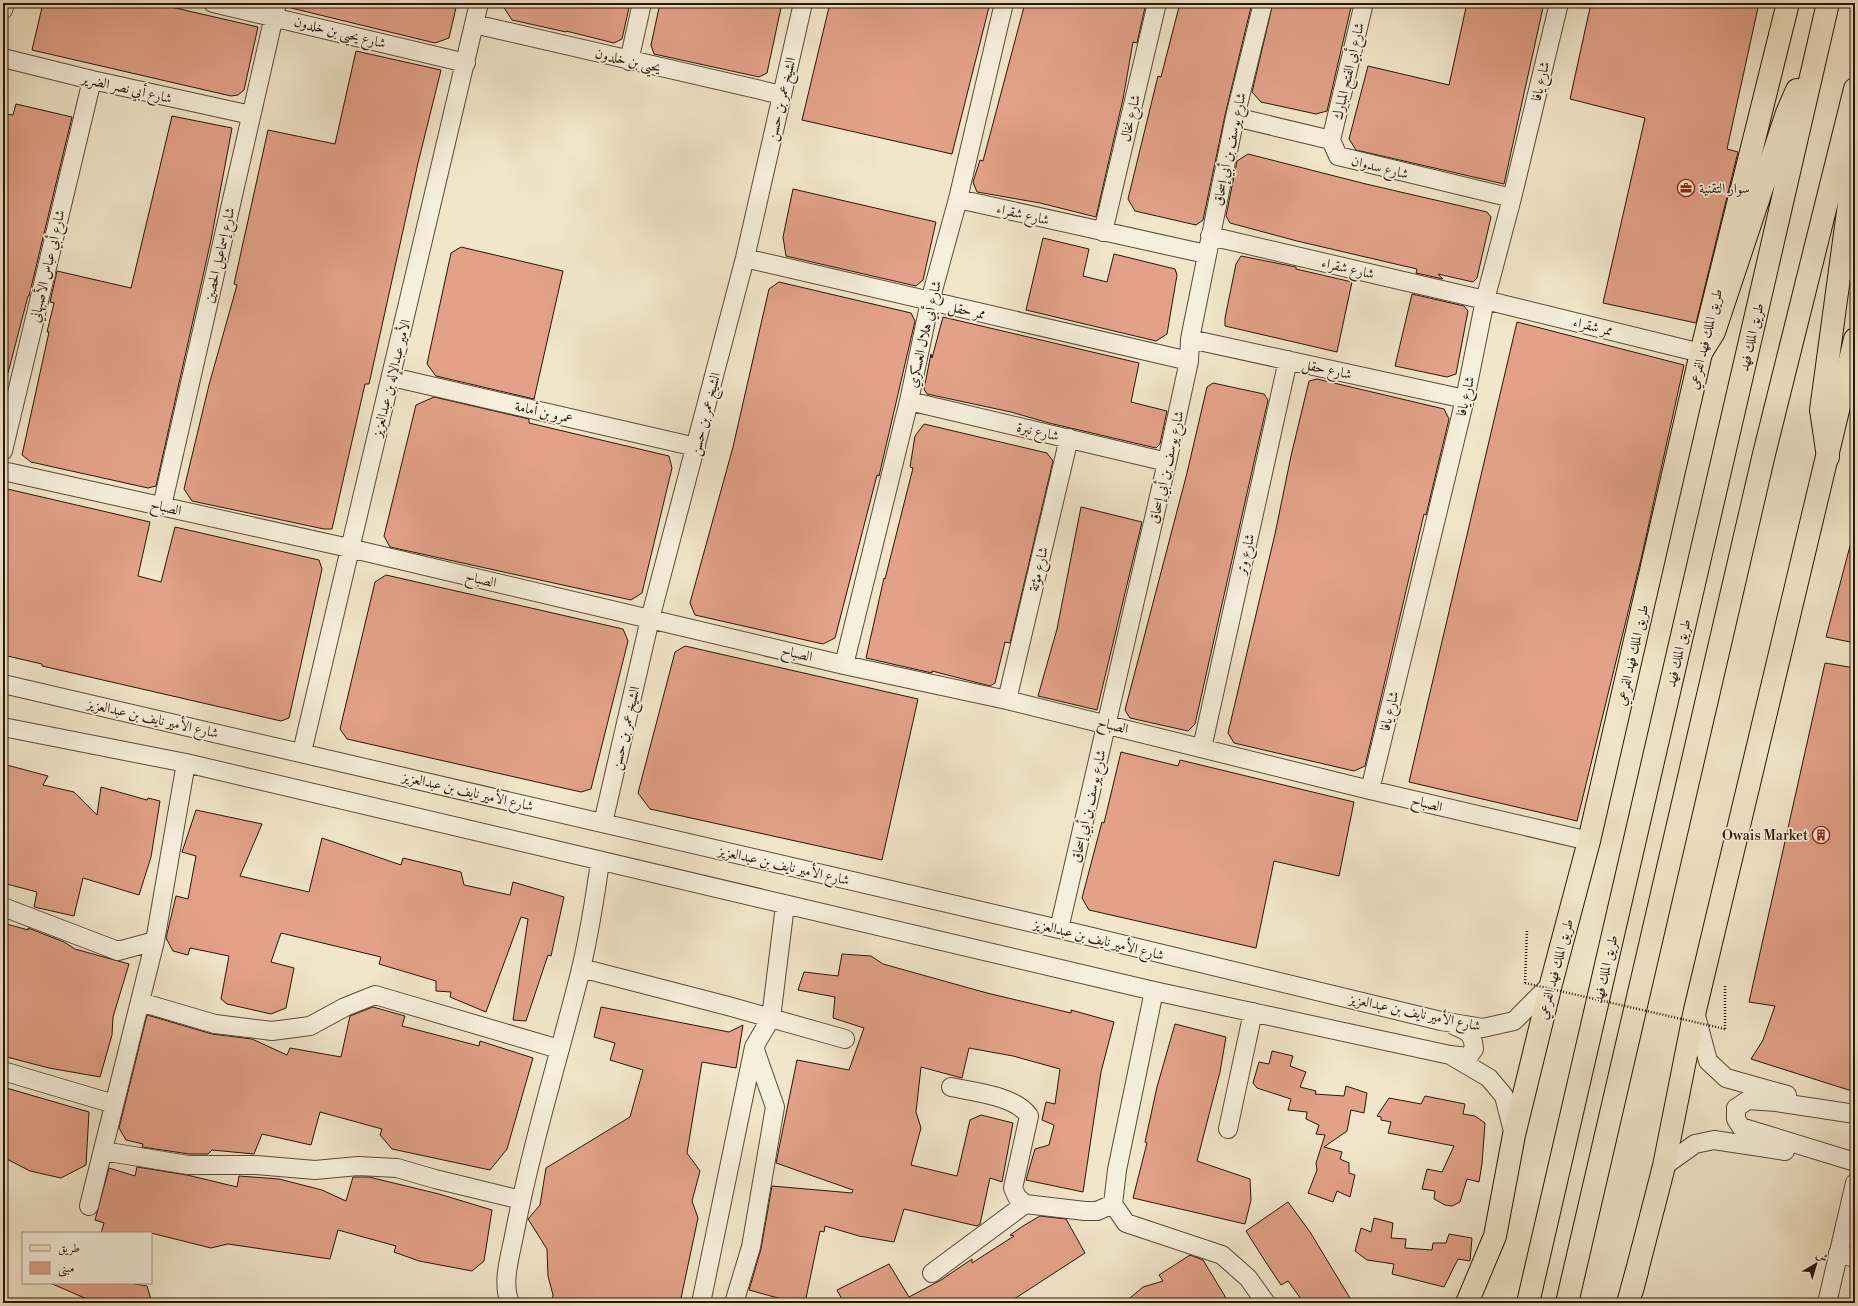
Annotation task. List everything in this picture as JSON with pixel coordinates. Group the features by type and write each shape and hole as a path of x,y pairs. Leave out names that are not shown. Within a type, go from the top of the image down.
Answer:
{"main road":[{"name":"طريق الملك فهد الفرعي","path":"1467,1303 1496,1236 1514,1135 1551,984 1589,841 1701,353 1788,3"},
{"name":"طريق الملك فهد","path":"1528,1303 1828,3"},
{"path":"1701,353 1714,332 1787,113 1821,34"},
{"path":"1567,1303 1764,454 1855,89"},
{"path":"1828,457 1821,410 1855,160"},
{"path":"1628,1303 1664,1166 1695,1010 1855,339"}],"street":[{"path":"3,10 5,3"},
{"name":"شارع يحيى بن خلدون","path":"213,3 275,10 466,63"},
{"name":"الأمير عبدالإله بن عبدالعزيز","path":"302,752 349,548 392,377 479,3"},
{"path":"629,61 642,3"},
{"name":"الشيخ عمر بن حسن","path":"603,823 650,619 745,258 803,3"},
{"name":"شارع أبي هلال العسكري","path":"844,665 909,402 930,301 958,199 1004,3"},
{"name":"شارع نخال","path":"1103,232 1157,3"},
{"name":"شارع يوسف بن أبي إسحاق","path":"1059,929 1167,462 1189,361 1190,339 1206,254 1235,117 1263,3"},
{"name":"شارع أبي الفتح المبارك","path":"1331,140 1364,3"},
{"name":"شارع يافا","path":"1370,790 1465,399 1485,300 1512,198 1559,3"},
{"name":"شارع إسماعيل الحصين","path":"162,506 275,10"},
{"name":"يحيى بن خلدون","path":"474,24 629,61 782,95"},
{"name":"شارع أبي نصر الضرير","path":"3,58 92,80 251,115"},
{"name":"شارع أبي عباس الأصبهاني","path":"3,451 92,80"},
{"path":"1235,117 1331,140"},
{"name":"شارع سدوان","path":"1331,140 1338,156 1512,198"},
{"name":"شارع شقراء","path":"958,199 1206,254"},
{"name":"شارع شقراء","path":"1210,236 1485,300"},
{"name":"ممر حقل","path":"745,258 1189,361"},
{"name":"ممر شقراء","path":"1485,300 1701,353"},
{"name":"شارع حقل","path":"1190,339 1465,399"},
{"name":"شارع وتر","path":"1202,748 1288,360"},
{"name":"عمرو بن أمامة","path":"392,377 696,448"},
{"name":"شارع نبرة","path":"909,402 1167,462"},
{"name":"شارع مؤتة","path":"1007,700 1069,438"},
{"name":"الصباح","path":"3,471 349,548 844,665 1007,700 1370,790 1589,841"},
{"name":"شارع الأمير نايف بن عبدالعزيز","path":"3,684 302,752 1059,929 1441,1021 1483,1028 1514,1021 1551,984"},
{"path":"3,727 186,763 600,862 1154,991 1450,1055 1468,1057 1474,1049 1473,1037 1466,1030 1441,1021"},
{"path":"89,1206 155,941 186,763"},
{"path":"510,1303 506,1294 508,1271 521,1200 581,968 594,908 600,862"},
{"path":"701,1303 754,1047 771,1018 785,905"},
{"path":"3,907 118,951 155,941"},
{"path":"581,968 845,1039"},
{"path":"1154,991 1117,1170 1113,1204 1126,1223 1222,1255 1248,1278 1266,1303"},
{"path":"140,1002 215,1024 272,1031 310,1026 345,1007 375,995 559,1049"},
{"path":"1695,1010 1708,1061 1726,1078 1855,1114"},
{"path":"1228,1129 1253,1012"},
{"path":"734,1303 751,1247 775,1107 754,1047"},
{"path":"1450,1055 1489,1078 1504,1096 1514,1135"},
{"path":"3,1071 114,1104"},
{"path":"951,1087 1014,1102 1025,1108 1029,1116 1013,1188 1017,1197 1025,1204 1097,1211 1113,1204"},
{"path":"1855,1114 1748,1100 1736,1108 1736,1119 1741,1127 1855,1162"},
{"path":"1664,1166 1695,1144 1714,1140 1855,1162"},
{"path":"103,1150 188,1165 256,1165 315,1170 358,1166 397,1168 521,1200"},
{"path":"1827,1303 1847,1255 1855,1182"},
{"path":"932,1273 1025,1204"}],"path":[{"path":"1527,930 1525,983 1725,1029 1725,985"}],"building":[{"path":"43,3 154,3 258,27 244,90 238,95 231,96 32,50"},
{"path":"292,3 457,3 449,38 435,43 291,8"},
{"path":"501,3 630,3 622,39 614,43 512,20"},
{"path":"660,3 782,3 767,73 759,77 654,54 651,45"},
{"path":"830,3 990,3 952,154 802,120"},
{"path":"1025,3 1146,3 1137,43 1133,42 1123,99 1096,217 1040,203 977,192 973,182 980,160 983,161"},
{"path":"1180,3 1252,3 1225,115 1203,220 1196,225 1135,211 1128,199 1158,76 1161,77"},
{"path":"1273,3 1352,3 1327,111 1316,114 1261,102 1252,92"},
{"path":"1467,3 1544,3 1504,184 1356,150 1349,139 1368,66 1449,85"},
{"path":"1591,3 1759,3 1727,149 1738,152 1696,323 1603,303 1645,118 1570,99"},
{"path":"356,51 441,70 418,163 369,384 365,384 332,529 324,529 192,501 184,489 209,385 237,285 234,284 268,130 335,144"},
{"path":"16,104 72,117 29,296 8,373 3,372 3,121 5,114 13,115"},
{"path":"172,116 232,128 211,240 156,486 148,488 31,462 22,455 49,332 47,332 54,303 50,302 57,271 131,288"},
{"path":"1248,154 1366,184 1487,212 1491,217 1477,278 1473,282 1438,274 1443,279 1416,273 1417,269 1297,241 1230,223 1226,216 1237,161"},
{"path":"793,189 936,222 923,280 916,286 786,256 783,237"},
{"path":"1043,238 1089,249 1083,276 1107,282 1114,254 1175,269 1177,275 1167,334 1156,341 1026,310"},
{"path":"461,247 563,271 534,399 436,376 427,364 451,253"},
{"path":"1241,256 1296,267 1296,269 1352,282 1337,352 1225,326 1225,318 1236,264"},
{"path":"779,282 911,313 915,321 879,476 877,475 835,638 823,644 695,615 690,603 733,447 769,289"},
{"path":"1412,294 1464,306 1468,311 1456,374 1447,377 1395,366"},
{"path":"943,317 1139,363 1131,402 1167,411 1160,444 1156,448 1049,423 1011,412 927,394 924,389 931,354 932,358"},
{"path":"1517,322 1684,365 1642,555 1577,821 1409,782"},
{"path":"1317,379 1444,409 1449,419 1426,515 1424,514 1365,766 1354,771 1234,743 1228,733 1309,381"},
{"path":"1213,383 1264,394 1268,400 1195,724 1188,731 1130,718 1125,710 1187,473 1207,387"},
{"path":"434,397 529,419 529,423 669,456 672,468 642,593 631,600 390,547 384,536 416,405"},
{"path":"924,424 1047,453 1053,461 1010,643 1005,642 995,683 990,686 932,671 932,673 866,658 884,578 885,579 913,468 910,467 915,436"},
{"path":"3,488 150,522 138,576 161,582 175,527 319,560 322,569 289,718 281,721 42,666 42,664 3,655"},
{"path":"1081,507 1142,522 1097,710 1038,696 1057,629"},
{"path":"1850,546 1855,546 1855,643 1826,637"},
{"path":"386,575 623,629 628,641 591,789 581,792 347,739 340,729 375,582"},
{"path":"685,646 918,699 882,860 650,809 638,793 675,652"},
{"name":"Owais Market","path":"1825,663 1855,668 1855,1092 1751,1059 1763,1040 1775,1006 1749,1002"},
{"path":"1121,752 1178,766 1180,760 1354,802 1339,876 1274,861 1256,948 1089,910 1082,898 1102,822 1104,823"},
{"path":"3,764 48,776 43,785 74,792 97,815 101,787 147,800 148,798 160,801 151,857 139,895 83,878 74,916 34,907 37,892 3,883"},
{"path":"196,810 262,824 240,876 309,892 322,838 401,865 403,858 461,872 464,885 510,895 513,882 564,897 551,956 548,955 526,1021 513,1020 528,919 521,917 486,1012 450,997 451,992 436,991 436,981 379,964 381,957 281,933 271,962 294,968 286,1008 271,1014 227,1004 221,999 229,956 190,948 188,955 173,951 166,938 176,896 188,899 196,856 182,852"},
{"path":"3,923 28,930 28,928 64,942 75,949 129,964 113,1017 112,1035 100,1077 49,1068 3,1056"},
{"path":"842,954 871,956 883,964 987,993 1071,1013 1071,1010 1114,1022 1101,1072 1083,1192 1026,1180 1035,1149 1049,1145 1054,1125 1042,1120 1046,1102 1055,1104 1060,1069 1013,1056 969,1048 962,1078 921,1067 916,1112 921,1128 911,1165 957,1176 970,1120 981,1115 1013,1123 1002,1182 990,1178 980,1224 977,1226 904,1209 894,1242 859,1236 825,1226 824,1232 820,1231 805,1303 796,1303 749,1290 761,1249 772,1186 852,1193 853,1190 776,1163 797,1060 849,1070 864,1028 833,1018 835,997 798,990 804,972 838,976"},
{"path":"373,1007 405,1016 402,1026 479,1046 480,1041 533,1058 507,1149 490,1170 392,1149 380,1135 382,1129 320,1112 311,1145 262,1134 254,1154 212,1150 208,1154 189,1154 142,1147 143,1144 126,1140 119,1128 147,1015 212,1034 252,1039 287,1055 290,1048 341,1057 350,1016"},
{"path":"601,1007 729,1032 743,1025 736,1068 702,1062 687,1153 700,1171 692,1201 698,1218 680,1303 552,1303 553,1295 548,1276 547,1249 528,1219 540,1205 546,1168 630,1117 643,1070 610,1060 615,1043 594,1037"},
{"path":"1175,1024 1226,1037 1220,1072 1197,1161 1250,1179 1251,1200 1245,1224 1133,1198 1147,1143 1145,1142 1157,1087"},
{"path":"1272,1051 1293,1056 1290,1066 1306,1072 1300,1087 1316,1091 1315,1094 1344,1096 1346,1086 1367,1093 1364,1113 1351,1110 1347,1131 1324,1147 1342,1152 1340,1159 1349,1163 1349,1173 1355,1175 1350,1197 1337,1191 1333,1202 1308,1193 1317,1170 1316,1163 1325,1135 1316,1134 1319,1125 1306,1119 1307,1112 1288,1110 1291,1099 1257,1088 1253,1083 1259,1062 1269,1064"},
{"path":"3,1087 89,1112 86,1165 61,1178 30,1171 3,1157"},
{"path":"1425,1096 1465,1104 1463,1114 1475,1116 1485,1123 1479,1182 1467,1179 1460,1202 1452,1206 1445,1205 1434,1199 1435,1191 1422,1189 1427,1169 1442,1172 1454,1146 1388,1133 1391,1122 1381,1120 1381,1117 1377,1116 1389,1098 1421,1104"},
{"path":"137,1167 187,1175 237,1187 239,1176 279,1179 322,1190 346,1201 353,1177 369,1177 439,1194 492,1210 484,1261 472,1271 419,1261 394,1252 396,1246 338,1230 330,1259 228,1244 211,1248 152,1233 152,1232 101,1232 104,1223 95,1220 109,1168 135,1176"},
{"path":"1288,1202 1310,1232 1353,1303 1304,1303 1288,1281 1281,1285 1265,1261 1246,1231"},
{"path":"1040,1216 1066,1219 1085,1253 1008,1303 844,1303 837,1290 889,1264 909,1297 941,1280 972,1259 972,1263 1014,1236 1010,1235"},
{"path":"1374,1218 1393,1223 1391,1238 1406,1239 1405,1248 1432,1250 1433,1243 1446,1243 1449,1234 1472,1238 1470,1261 1458,1259 1444,1287 1392,1274 1394,1264 1367,1260 1355,1251 1361,1228 1371,1232"},
{"path":"1190,1255 1203,1260 1229,1303 1124,1303 1143,1287 1163,1281 1159,1275"},
{"path":"52,1284 135,1284 147,1286 152,1303 85,1303 87,1299"}],"place":[{"name":"سوار التقنية","path":"1686,188"},
{"name":"Owais Market","path":"1821,835"}]}
